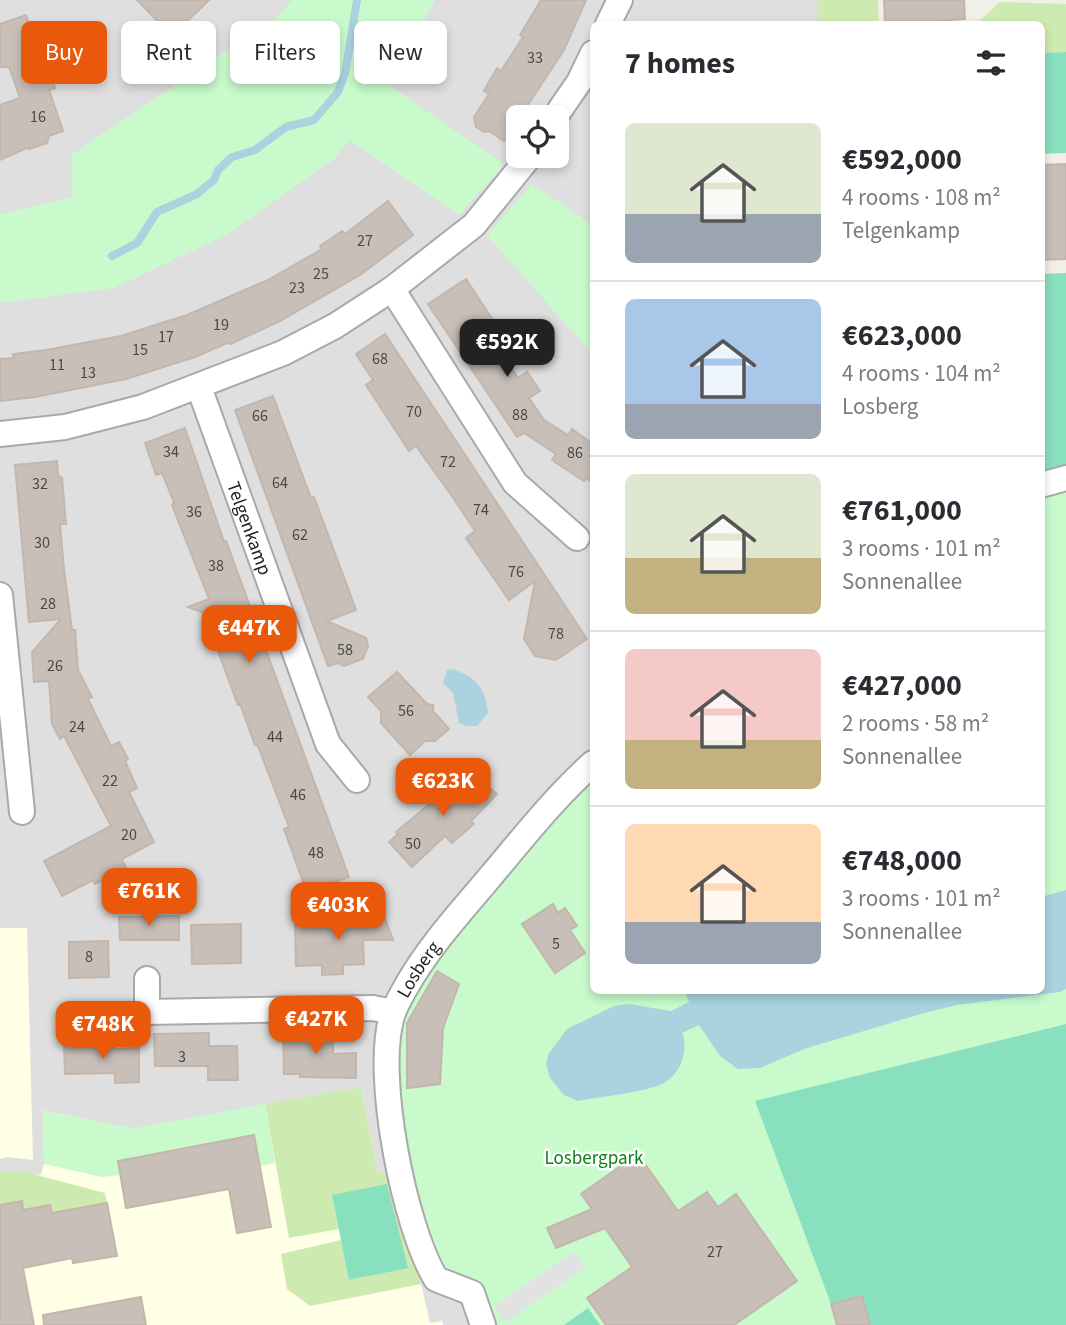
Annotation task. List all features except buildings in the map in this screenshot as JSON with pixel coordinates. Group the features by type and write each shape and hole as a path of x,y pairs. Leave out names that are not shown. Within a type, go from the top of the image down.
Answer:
{"street":[{"path":"610,21 621,0"},
{"path":"567,105 586,86 590,67"},
{"path":"0,434 65,426 142,407 283,353 335,326 392,289 474,225 520,168"},
{"path":"392,289 515,483 577,537"},
{"name":"Telgenkamp","path":"199,387 328,744 357,780"},
{"path":"1045,484 1066,478"},
{"path":"0,596 22,812"},
{"name":"Losberg","path":"483,1325 472,1293 436,1279 419,1246 407,1199 388,1097 387,1037 393,1012 413,975 443,932 517,843 590,765"},
{"path":"147,979 147,1012 373,1008 393,1012"}],"shaded area":[{"path":"0,0 817,0 817,21 590,21 590,784 445,1273 471,1278 480,1284 495,1325 0,1325"},
{"path":"0,928 27,928 33,1160 7,1157 0,1159"},
{"path":"361,1087 377,1171 397,1178 430,1323 442,1321 443,1325 0,1325 0,1172 41,1175 44,1164 43,1110 132,1129"},
{"path":"574,1252 585,1268 505,1322 494,1306"}],"green space":[{"path":"292,0 435,0 424,21 354,21 354,84 391,84 390,86 504,164 459,215 349,140 334,159 228,234 114,288 0,303 0,214 73,197 71,155 177,84 216,84 216,58 230,48 230,84 340,84 340,21 271,21"},
{"path":"817,0 878,0 879,21 817,21"},
{"path":"1000,2 1066,4 1066,52 1045,53 1045,21 979,21"},
{"path":"1066,52 1066,153 1045,154 1045,53"},
{"path":"532,184 590,223 590,352 487,235"},
{"path":"1066,273 1066,471 1045,477 1045,274"},
{"name":"Losbergpark","path":"1066,484 1066,1325 495,1325 480,1284 471,1278 445,1273 428,1235 393,1090 393,1035 426,969 590,778 590,994 1045,994 1045,490"},
{"path":"1066,1024 1066,1325 870,1325 862,1296 831,1304 755,1101"},
{"path":"361,1087 377,1171 397,1178 421,1284 310,1306 287,1289 281,1254 341,1240 350,1280 408,1267 332,1195 339,1229 289,1238 265,1104"},
{"path":"265,1104 275,1163 260,1166 253,1135 118,1161 120,1175 102,1177 44,1164 43,1110 132,1129"},
{"path":"0,1172 25,1172 105,1193 107,1203 52,1213 50,1205 23,1210 21,1201 0,1205"},
{"path":"387,1184 408,1268 349,1280 332,1195"},
{"path":"588,1308 600,1325 564,1325"}],"water":[{"path":"451,669 473,679 482,690 488,713 477,726 459,723 453,693 443,683 447,670"},
{"path":"1066,890 1066,989 1045,994 1045,896"},
{"path":"686,994 1044,994 957,1005 924,1013 804,1049 760,1068 738,1069 720,1056 699,1025 682,1033 684,1053 680,1066 671,1078 658,1086 624,1094 578,1101 564,1095 550,1078 546,1064 549,1053 567,1029 614,1006 629,1004 671,1011 689,1002"}],"waterway":[{"path":"112,256 137,243 157,212 197,194 214,180 218,170 232,157 255,150 286,127 314,120 338,92 345,74 357,0"}]}
